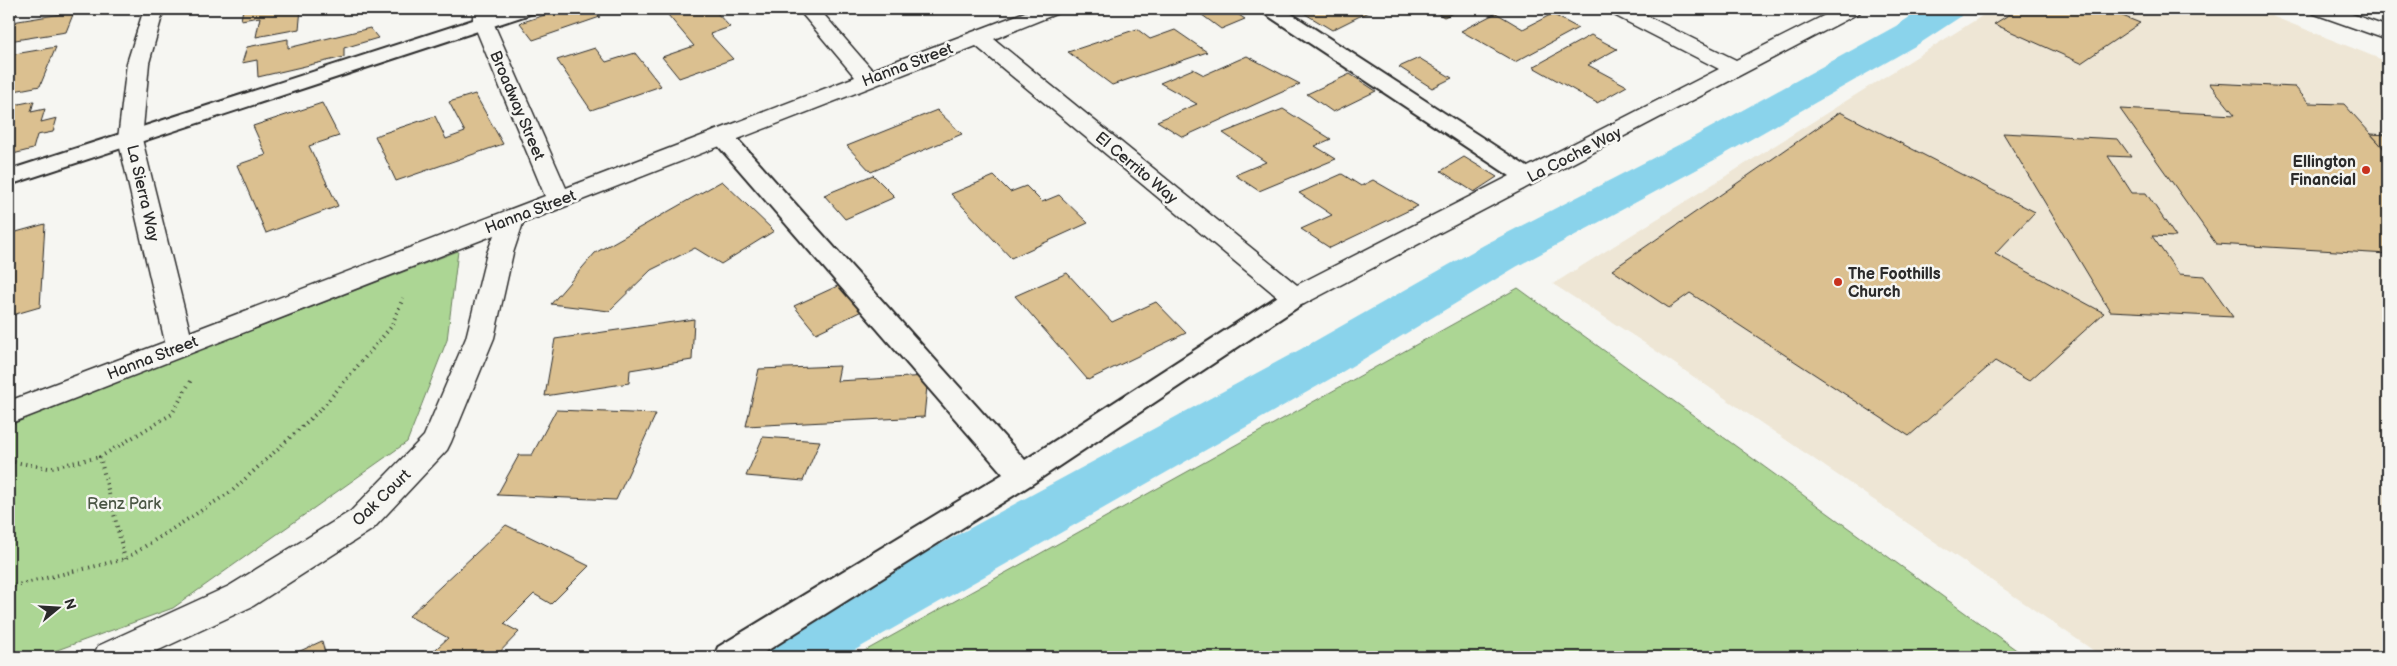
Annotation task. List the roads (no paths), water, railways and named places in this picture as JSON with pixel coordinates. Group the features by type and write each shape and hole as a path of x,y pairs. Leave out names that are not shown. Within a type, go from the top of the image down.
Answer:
{"street":[{"name":"La Sierra Way","path":"154,9 138,63 130,139 180,347"},
{"path":"808,9 868,79"},
{"name":"Hanna Street","path":"9,413 1051,9"},
{"path":"1618,9 1737,69"},
{"name":"La Coche Way","path":"1294,297 1852,9"},
{"path":"2319,9 2388,34"},
{"name":"Broadway Street","path":"483,16 534,146 559,199"},
{"name":"El Cerrito Way","path":"979,37 1294,297"},
{"name":"Oak Court","path":"110,657 241,596 362,520 436,442 480,338 500,253 513,217"}],"lane":[{"path":"9,178 130,139 483,16 526,9"},
{"path":"1271,9 1527,177"},
{"path":"722,136 1022,476"},
{"path":"730,657 1022,476 1294,297"}],"waterway":[{"path":"789,657 1319,362 1500,256 1703,149 1909,34 1947,9"}],"place":[{"name":"Ellington Financial","path":"2366,170"},
{"name":"The Foothills Church","path":"1838,282"}],"park label":[{"name":"Renz Park","path":"124,503"}]}
